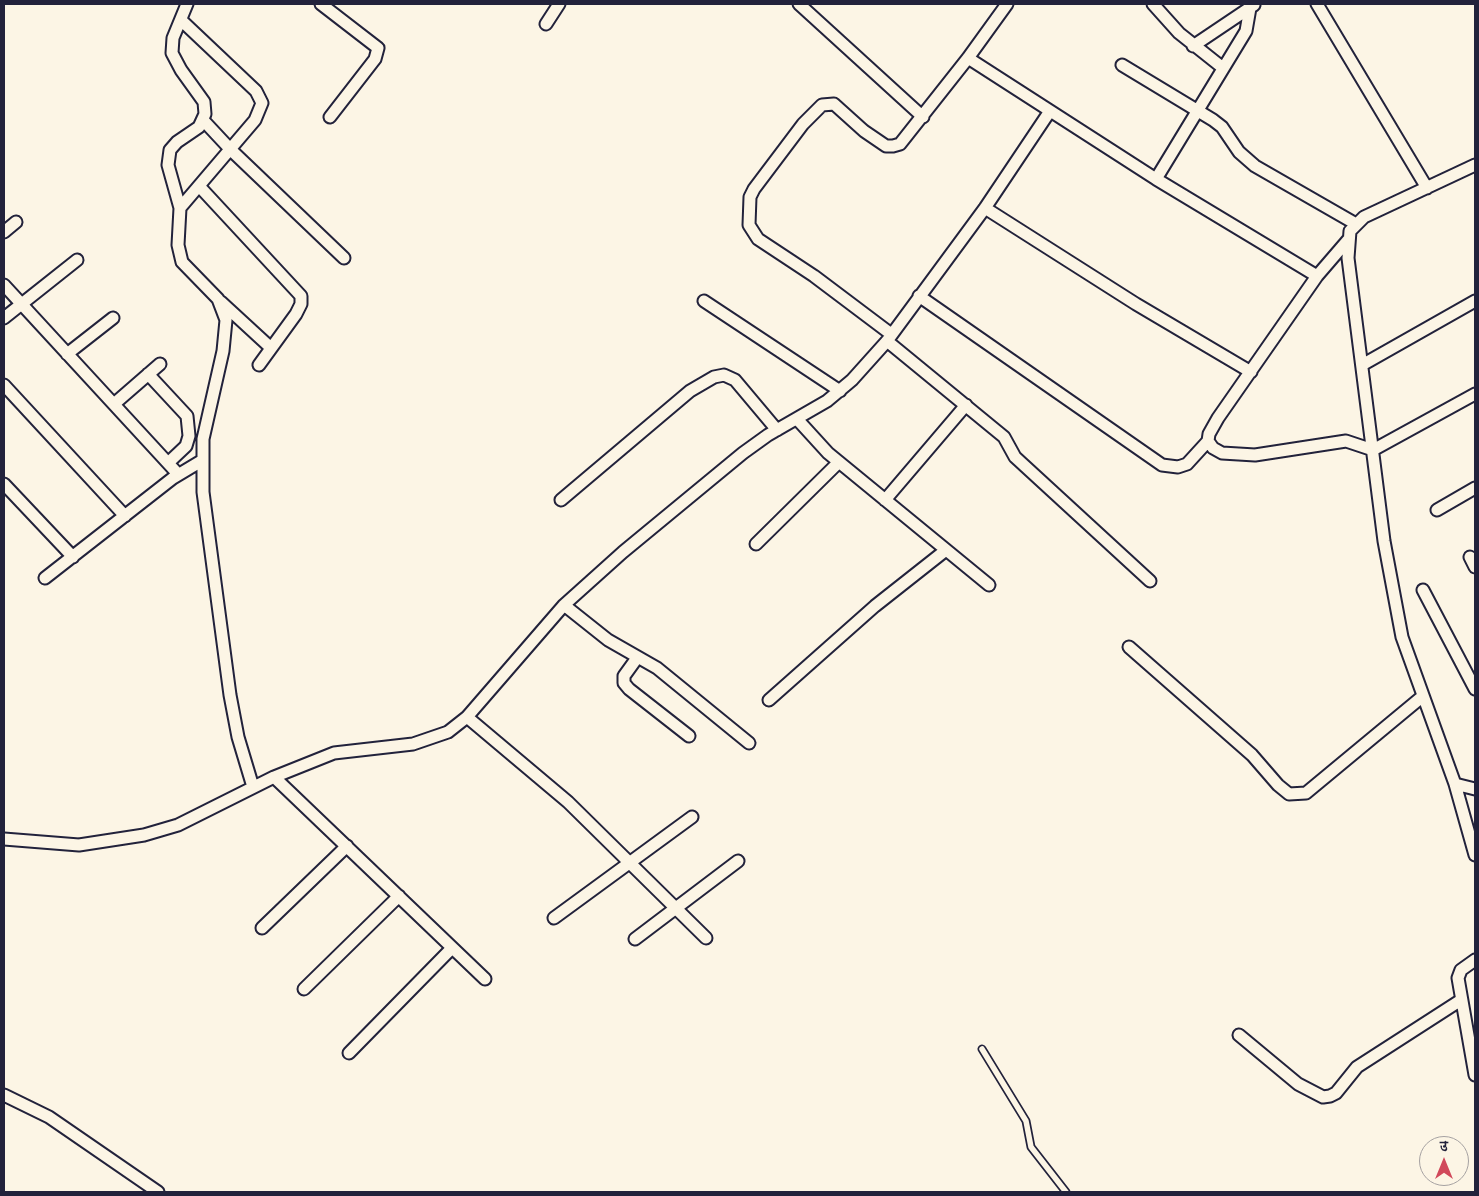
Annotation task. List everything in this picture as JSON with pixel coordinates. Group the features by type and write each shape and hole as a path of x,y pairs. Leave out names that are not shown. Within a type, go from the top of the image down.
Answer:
{"street":[{"path":"188,4 173,38 172,53 181,70 204,102 203,120 199,127 177,142 170,150 168,158 180,208 178,244 182,262 218,299 271,348"},
{"path":"321,4 378,48 375,59 330,117"},
{"path":"546,24 558,4"},
{"path":"799,4 923,117"},
{"path":"1007,4 923,117 905,139 893,146 876,140 834,104 822,105 803,124 754,189 748,204 749,225 758,239 814,276 1004,437 1015,457 1150,580"},
{"path":"1153,4 1193,46 1223,68"},
{"path":"1317,4 1427,188"},
{"path":"1193,46 1253,6"},
{"path":"1156,179 1246,31 1253,6"},
{"path":"180,208 255,120 262,103 256,91 182,21"},
{"path":"968,58 1156,179 1317,276"},
{"path":"1122,65 1222,127 1239,152 1255,166 1356,224"},
{"path":"4,840 78,845 144,835 178,825 274,777 334,753 414,744 448,732 468,718 532,640 564,605 680,504 743,453 777,430 827,401 852,380 889,338 985,208 1050,111"},
{"path":"203,120 230,150 344,258"},
{"path":"1475,165 1364,217 1350,231 1348,240 1348,258 1384,541 1396,612 1402,637 1455,784 1475,855"},
{"path":"199,186 301,296 301,304 296,314 258,365"},
{"path":"985,208 1136,304 1251,372"},
{"path":"4,232 16,222"},
{"path":"919,296 1162,465 1178,467 1187,464 1208,441 1209,434 1218,418 1317,276 1348,240"},
{"path":"4,318 77,260"},
{"path":"4,285 178,474"},
{"path":"218,299 226,320 226,333 203,439 206,524 230,695 238,737 253,787"},
{"path":"704,301 840,390"},
{"path":"1362,365 1475,301"},
{"path":"67,354 113,318"},
{"path":"114,404 160,364"},
{"path":"148,374 187,416 189,436 186,446 168,463"},
{"path":"561,500 690,391 714,377 724,375 735,380 777,430"},
{"path":"4,385 125,516"},
{"path":"1208,441 1213,448 1222,453 1237,455 1291,450 1346,441 1373,450 1475,394"},
{"path":"885,500 966,405"},
{"path":"797,419 839,462 989,585"},
{"path":"46,578 178,474 203,460"},
{"path":"756,544 839,462"},
{"path":"4,484 73,557"},
{"path":"1437,510 1475,488"},
{"path":"769,700 868,612 946,550"},
{"path":"1423,590 1475,689"},
{"path":"564,605 608,640 657,668 749,743"},
{"path":"1130,647 1252,754 1278,785 1289,794 1306,793 1423,696"},
{"path":"637,658 624,676 624,682 629,689 689,736"},
{"path":"468,718 568,802 706,938"},
{"path":"274,777 485,978"},
{"path":"1455,784 1475,789"},
{"path":"554,918 692,817"},
{"path":"262,928 346,846"},
{"path":"635,939 738,861"},
{"path":"304,989 399,896"},
{"path":"349,1053 452,948"},
{"path":"1475,960 1461,970 1458,978 1475,1075"},
{"path":"1239,1035 1298,1084 1322,1097 1330,1096 1368,1058 1461,1000"},
{"path":"4,1095 49,1118 158,1192"}],"lane":[{"path":"982,1049 1026,1121 1031,1147 1066,1192"}]}
